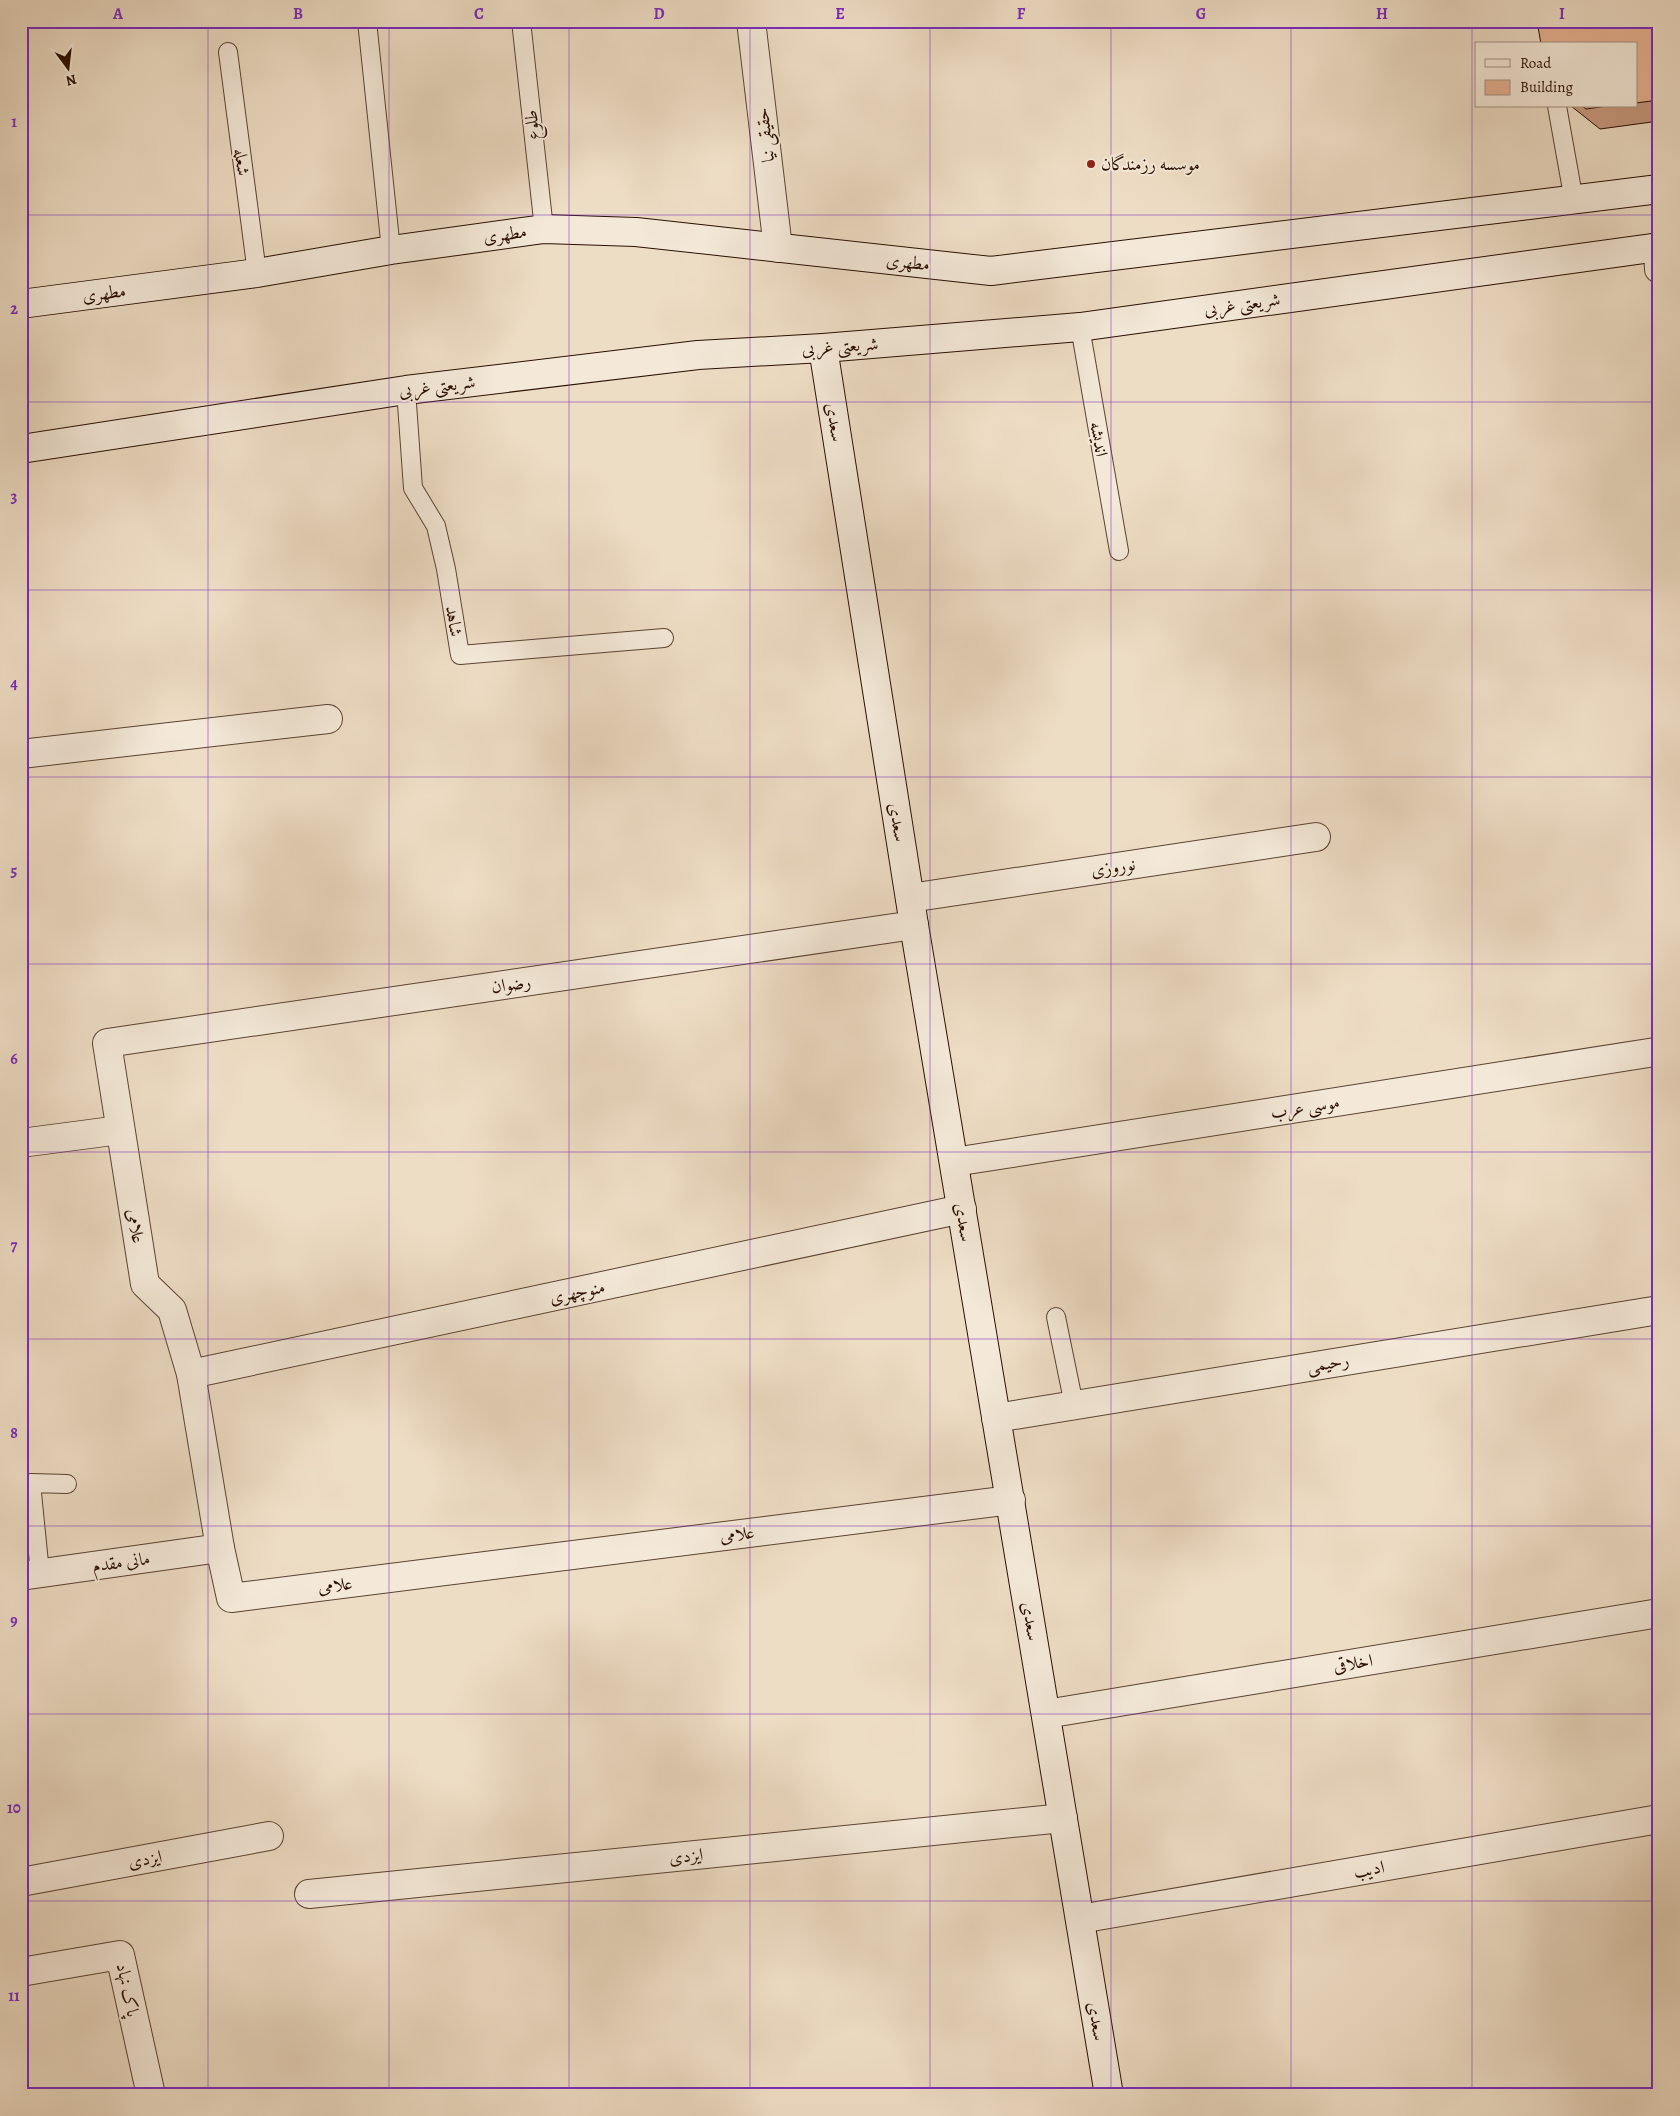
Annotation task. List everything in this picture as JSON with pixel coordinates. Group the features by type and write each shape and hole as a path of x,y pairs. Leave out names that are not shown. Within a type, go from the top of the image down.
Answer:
{"street":[{"name":"حقیقی نیا","path":"752,21 778,248"},
{"path":"1574,201 1659,189"},
{"name":"مطهری","path":"21,304 257,273 391,250 544,228 636,232 991,271 1574,201"},
{"name":"شریعتی غربی","path":"21,449 406,390 698,355 823,348 1080,327 1658,254"},
{"name":"سعدی","path":"823,348 914,924 1109,2095"},
{"path":"21,434 55,443"},
{"path":"21,754 328,719"},
{"name":"نوروزی","path":"910,898 1316,837"},
{"name":"رضوان","path":"107,1042 914,924"},
{"name":"علامی","path":"107,1042 145,1284 172,1310 191,1374 220,1548 231,1598 1011,1500"},
{"name":"موسی عرب","path":"954,1162 1655,1052"},
{"path":"21,1143 120,1130"},
{"name":"منوچهری","path":"191,1374 962,1209"},
{"name":"رحیمی","path":"996,1418 1659,1310"},
{"name":"مانی مقدم","path":"31,1574 220,1548"},
{"name":"اخلاقی","path":"1046,1714 1659,1613"},
{"name":"ایزدی","path":"309,1894 1063,1818"},
{"name":"ادیب","path":"1080,1919 1659,1819"},
{"name":"ایزدی","path":"21,1882 269,1836"},
{"name":"پاک نهاد","path":"21,1972 120,1955 151,2095"}],"lane":[{"path":"367,21 391,250"},
{"name":"طلوع","path":"521,21 544,228"},
{"name":"شعله","path":"228,52 257,273"},
{"path":"1557,108 1574,201"},
{"name":"اندیشه","path":"1080,327 1119,551"},
{"name":"شاهد","path":"406,390 413,488 436,526 446,569 460,656 664,638"},
{"path":"1056,1317 1074,1405"},
{"path":"31,1574 32,1483 67,1484"}],"building":[{"path":"1537,21 1659,21 1659,100 1638,103 1638,42 1541,42"}],"place":[{"name":"موسسه رزمندگان","path":"1091,164"}]}
